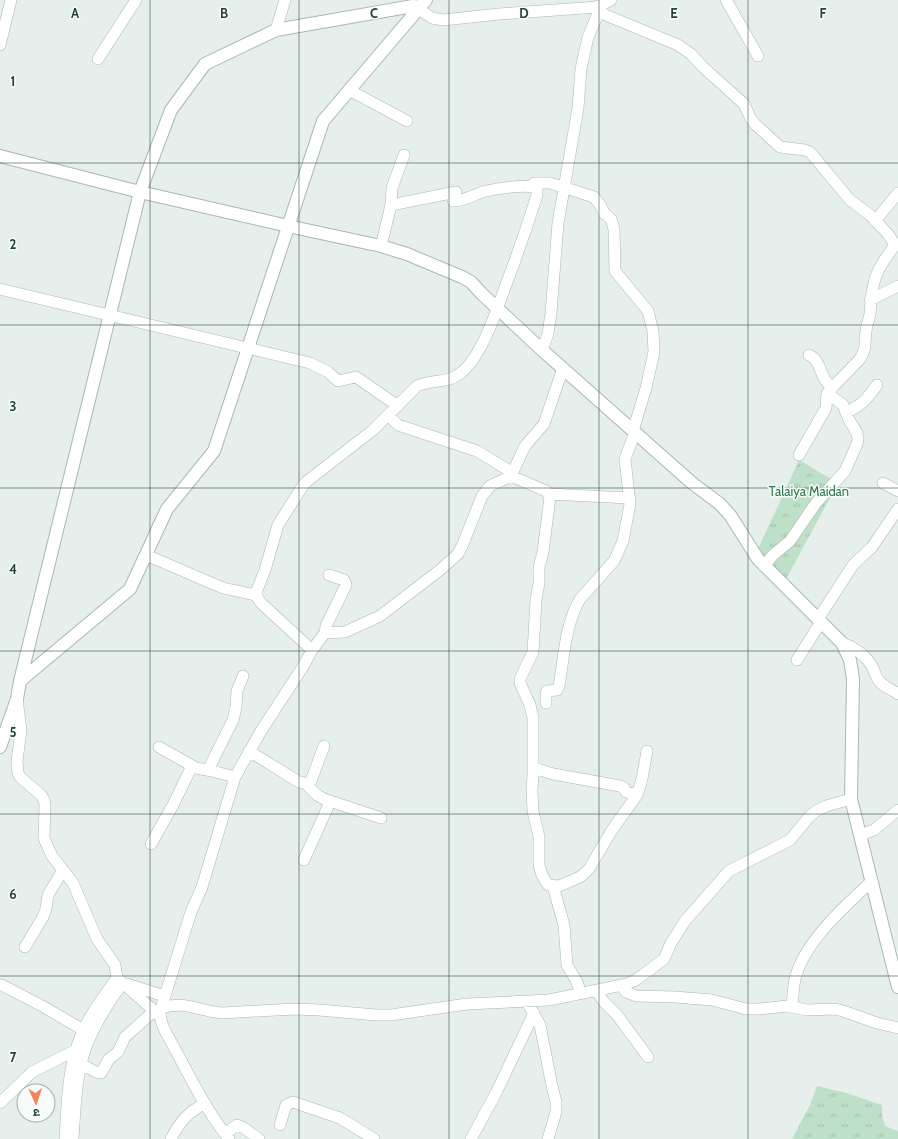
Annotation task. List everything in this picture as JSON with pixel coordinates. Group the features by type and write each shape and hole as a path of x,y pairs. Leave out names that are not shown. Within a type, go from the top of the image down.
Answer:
{"street":[{"path":"0,45 11,0"},
{"path":"98,59 136,0"},
{"path":"276,30 285,0"},
{"path":"418,3 424,12 432,18 443,20 499,14 598,8 611,0"},
{"path":"726,0 758,56"},
{"path":"0,747 15,704 140,192 171,110 205,64 276,30 418,3"},
{"path":"20,680 130,589 167,509 214,451 323,121 418,3"},
{"path":"542,350 548,334 551,313 558,223 578,108 581,69 588,37 597,16 598,8"},
{"path":"598,8 603,14 678,45 691,54 703,67 737,97 746,108 754,122 777,145 785,149 805,150 810,152 850,200 870,215 895,240 876,274 870,300 870,314 865,334 865,348 863,354 830,390 826,408 799,455"},
{"path":"349,90 406,121"},
{"path":"382,246 391,205 392,188 404,154"},
{"path":"0,156 140,192 382,246 412,255 462,277 471,282 542,350 634,432 692,483 725,509 754,555 842,643 850,660 852,669 853,712 851,799 898,987"},
{"path":"534,183 550,183 565,187 594,197 601,206 604,213 610,219 614,229 615,271 648,311 653,332 654,352 646,388 625,459 630,510 620,549 614,561 576,604 570,619 559,686 557,690 547,691 546,703"},
{"path":"257,597 257,590 265,570 278,525 306,482 373,430 417,386 451,379 458,376 476,355 497,308 524,235 537,195 537,190 534,187 527,186 494,190 461,201 455,196 391,205"},
{"path":"875,221 898,193"},
{"path":"870,300 898,286"},
{"path":"0,288 247,349 310,363 328,372 338,381 356,377 398,406"},
{"path":"764,566 773,555 790,541 816,502 845,471 857,444 857,433 849,420 847,412 830,390 818,363 809,355"},
{"path":"325,633 345,632 380,616 454,558 461,549 482,496 490,486 512,474 525,446 544,424 563,368"},
{"path":"847,412 859,406 866,400 877,385"},
{"path":"388,416 398,425 477,451 512,474 546,491 549,494 630,498"},
{"path":"883,483 898,491"},
{"path":"549,494 543,552 539,567 533,652 532,658 520,679 520,683 530,704 533,718 533,811 539,837 539,865 544,880 548,885 559,886 580,877 589,869 612,830 637,795 642,779 647,751"},
{"path":"797,660 819,620 853,565 872,547 898,509"},
{"path":"146,555 223,588 255,595 261,603 312,650"},
{"path":"259,1139 244,1128 237,1125 227,1137 190,1078 163,1026 160,1007 191,912 202,887 234,777 312,650 325,633 326,626 346,585 344,580 329,574"},
{"path":"842,643 852,646 861,652 870,663 881,684 895,691"},
{"path":"208,770 233,720 238,688 243,676"},
{"path":"15,704 21,730 16,761 18,773 20,777 40,794 44,800 44,838 52,856 73,883 97,939 115,965 120,981 160,1007"},
{"path":"159,746 192,766 234,777"},
{"path":"306,784 309,784 311,781 324,746"},
{"path":"249,751 299,782 306,784 317,795 330,802 381,818"},
{"path":"151,844 173,805 192,766"},
{"path":"534,768 553,774 620,786 624,788 626,792 637,795"},
{"path":"81,1064 101,1073 109,1059 118,1052 126,1036 160,1007 170,1005 179,1004 222,1013 319,1010 376,1016 397,1015 467,1004 549,1000 621,985 636,980 664,960 671,943 685,921 729,872 790,840 808,817 816,811 826,806 851,799"},
{"path":"304,860 330,802"},
{"path":"860,836 874,830 898,810"},
{"path":"25,947 43,916 46,909 48,895 63,870"},
{"path":"792,1007 796,978 806,953 835,915 872,881"},
{"path":"552,886 564,925 567,965 581,993"},
{"path":"120,981 160,1007"},
{"path":"73,1139 75,1108 82,1058 95,1008 120,981"},
{"path":"0,985 44,1007 88,1033"},
{"path":"621,985 626,992 636,996 712,1000 746,1009 782,1006 806,1010 835,1009 877,1023 898,1028"},
{"path":"596,990 604,1002 617,1015 648,1057"},
{"path":"527,1002 534,1013 542,1032 556,1102 556,1112 548,1139"},
{"path":"471,1139 496,1093 534,1013"},
{"path":"65,1139 68,1087 76,1050 88,1033"},
{"path":"0,1103 32,1072 76,1050"},
{"path":"280,1125 286,1105 292,1102 340,1118 374,1139"},
{"path":"171,1139 186,1116 205,1103"}],"green space":[{"name":"Talaiya Maidan","path":"799,460 838,483 785,581 758,549"},
{"path":"817,1086 846,1093 882,1105 882,1115 885,1126 898,1131 898,1139 792,1139 810,1105"}]}
